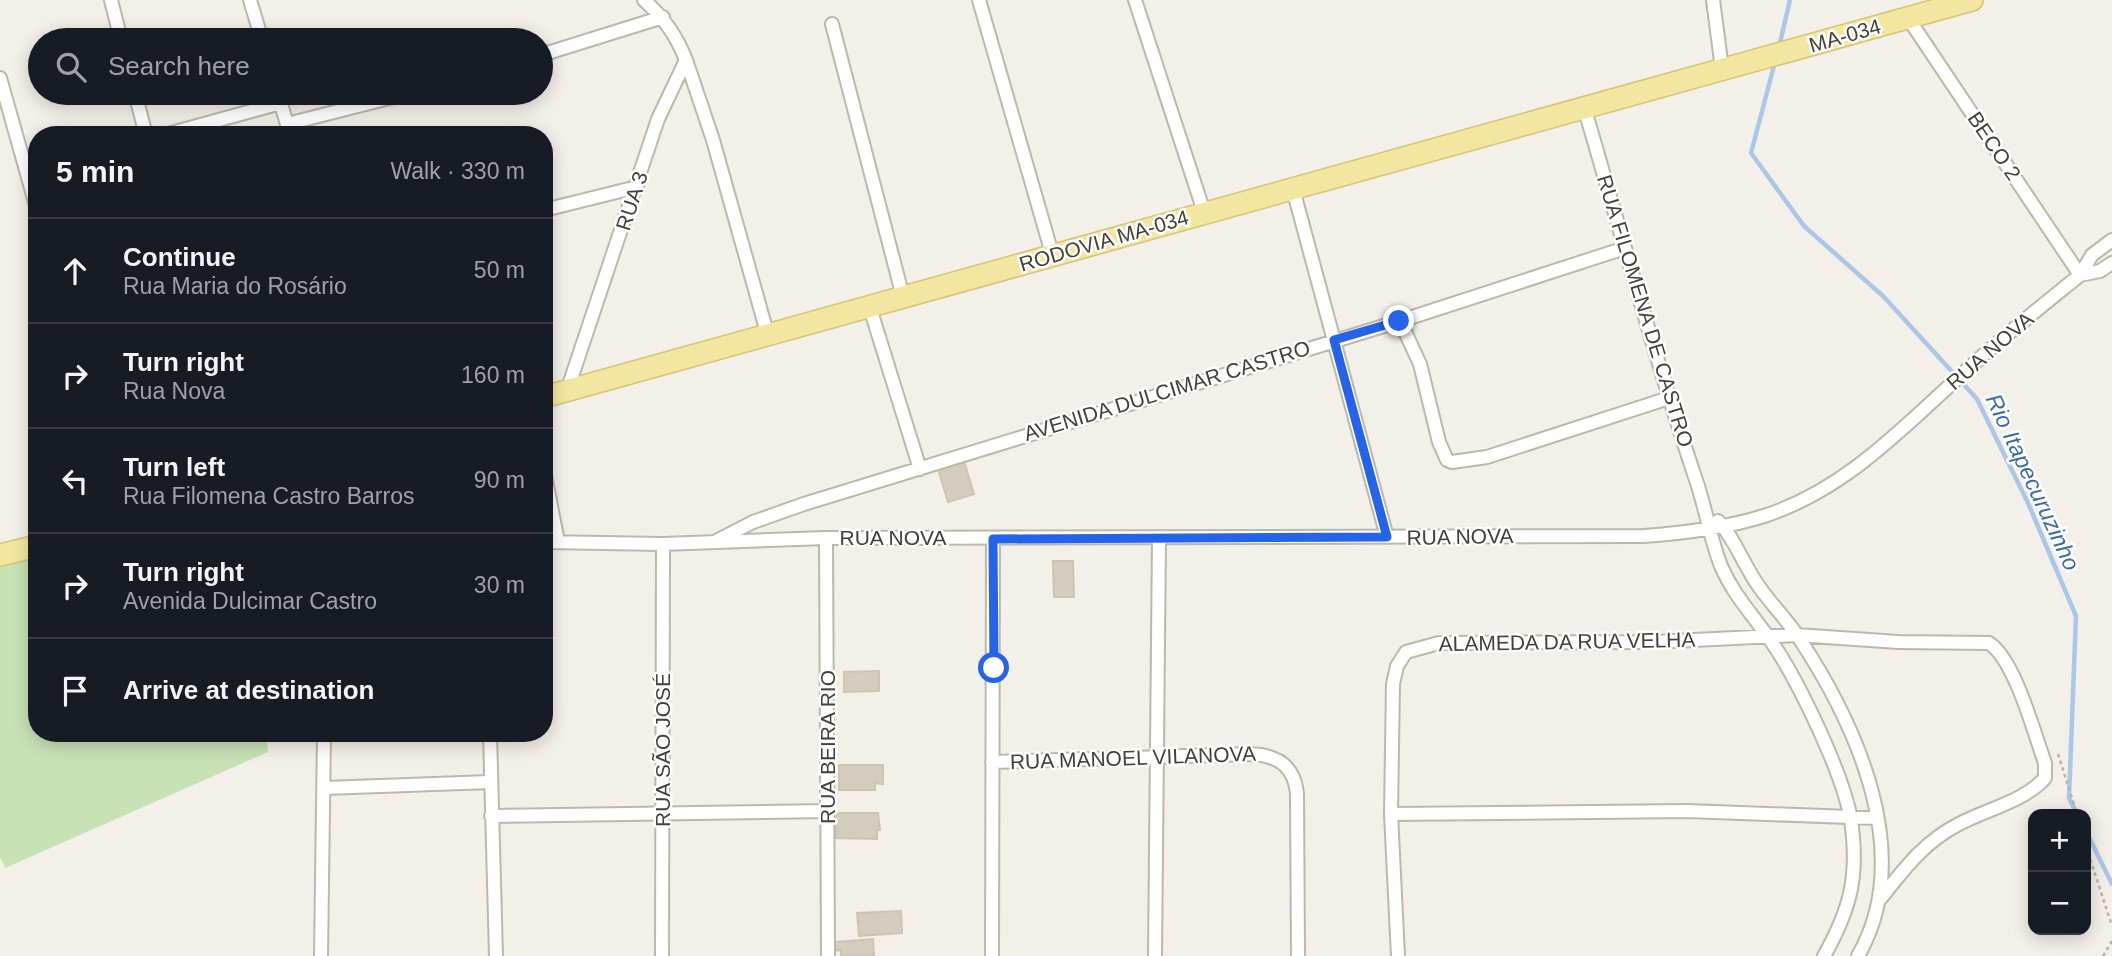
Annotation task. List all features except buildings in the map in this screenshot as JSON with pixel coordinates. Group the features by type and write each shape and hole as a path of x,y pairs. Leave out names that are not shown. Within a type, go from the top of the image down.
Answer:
{"main road":[{"name":"MA-034","path":"1721,69 1972,0"},
{"name":"RODOVIA MA-034","path":"553,395 1053,257 1204,212 1585,110 1721,69"},
{"path":"0,555 28,548"}],"street":[{"path":"111,0 118,28"},
{"path":"250,0 258,28"},
{"path":"644,0 663,17 677,37 686,60 713,140 768,336"},
{"path":"979,0 1053,257"},
{"path":"1135,0 1204,212"},
{"path":"1713,0 1721,69"},
{"path":"553,51 663,17"},
{"name":"BECO 2","path":"1908,18 2080,275"},
{"path":"832,24 903,297"},
{"name":"RUA 3","path":"567,391 670,87 686,60"},
{"path":"0,78 28,158"},
{"path":"138,105 144,126"},
{"path":"192,126 257,105"},
{"path":"281,105 287,126"},
{"path":"298,126 369,105"},
{"name":"RUA FILOMENA DE CASTRO","path":"1585,110 1669,398 1707,512"},
{"path":"553,208 637,187"},
{"path":"1293,189 1387,537"},
{"name":"RUA NOVA","path":"553,542 663,544 826,538 1644,536 1723,526 1765,515 1836,482 1866,462 1970,367 2080,275 2092,255 2112,240"},
{"name":"AVENIDA DULCIMAR CASTRO","path":"713,542 753,522 1625,248"},
{"name":"RUA NOVA","path":"2080,275 2100,271 2112,263"},
{"path":"870,307 920,469"},
{"path":"1399,321 1419,365 1439,442 1447,460 1456,462 1487,457 1669,398"},
{"path":"1707,512 1723,526 1759,587 1797,635 1834,696 1856,745 1876,818 1883,858 1881,898 1860,952 1874,956"},
{"path":"1707,512 1708,528 1729,583 1768,636 1793,677 1827,749 1850,817 1855,862 1852,893 1844,920 1824,956"},
{"path":"553,516 558,542"},
{"path":"1155,956 1159,537"},
{"name":"RUA BEIRA RIO","path":"826,538 828,956"},
{"path":"992,956 993,539"},
{"name":"RUA SÃO JOSÉ","path":"662,956 663,544"},
{"name":"ALAMEDA DA RUA VELHA","path":"1398,956 1391,814 1393,684 1397,666 1406,652 1439,643 1654,642 1797,635 1898,642 1989,643 2004,658 2045,763 2045,778 2039,784 1937,837 1916,855 1881,898"},
{"path":"321,956 324,742"},
{"path":"490,742 496,956"},
{"name":"RUA MANOEL VILANOVA","path":"992,762 1268,754 1290,768 1297,793 1298,956"},
{"path":"325,788 490,782"},
{"path":"491,816 829,811"},
{"path":"1391,814 1688,811 1876,818"}],"path":[{"path":"2091,861 2112,926"},
{"path":"2103,956 2112,941"}],"green space":[{"path":"28,560 28,742 267,742 268,752 5,868 0,857 0,565"}],"waterway":[{"name":"Rio Itapecuruzinho","path":"1779,47 1790,0"},
{"name":"Rio Itapecuruzinho","path":"1775,62 1751,153 1804,226 1883,296 1977,399 2028,503 2076,616 2069,798 2074,809"},
{"name":"Rio Itapecuruzinho","path":"2091,841 2112,884"}],"route":[{"path":"994,668 993,539 1387,537 1334,340 1399,321"}]}
